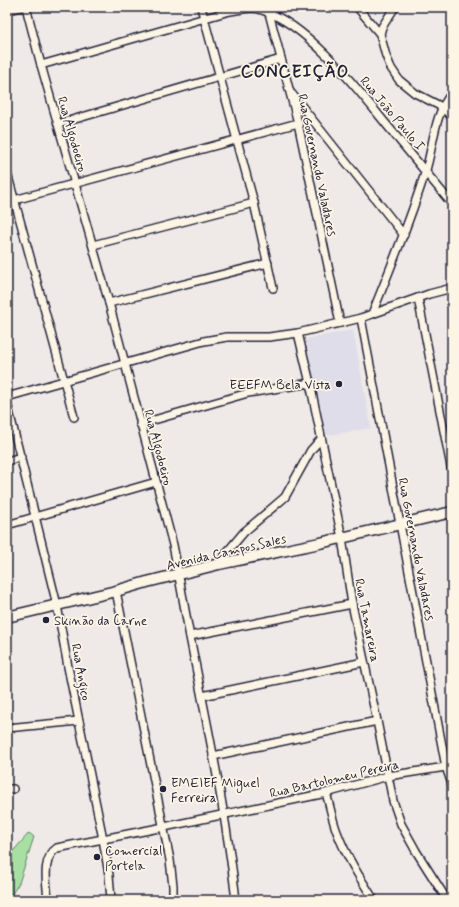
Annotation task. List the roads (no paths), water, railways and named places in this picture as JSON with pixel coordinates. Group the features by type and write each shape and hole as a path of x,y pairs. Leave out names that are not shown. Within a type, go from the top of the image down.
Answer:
{"street":[{"path":"7,10 22,7"},
{"name":"Rua Algodoeiro","path":"26,7 41,65 109,303 179,575 224,814 236,900"},
{"path":"200,7 254,203 273,288"},
{"path":"357,7 380,34 386,56 391,68 399,80 415,93 442,107 452,117"},
{"path":"380,34 382,27 395,7"},
{"name":"Rua João Paulo I","path":"41,65 226,12 255,8 269,13 308,37 371,106 452,204"},
{"name":"Rua Governando Valadares","path":"269,13 298,123 340,323"},
{"path":"58,124 281,59"},
{"path":"290,92 404,235"},
{"path":"372,314 404,235 426,172 442,107 452,93"},
{"path":"7,202 298,123"},
{"path":"7,173 74,417"},
{"path":"92,245 254,203"},
{"path":"109,303 268,263"},
{"path":"7,397 215,338 269,337 298,333 361,318 429,294 452,288"},
{"path":"418,298 452,472"},
{"name":"Rua Governando Valadares","path":"361,318 400,524 452,784"},
{"name":"Rua Tamareira","path":"298,333 310,383 342,538 352,604 393,801 401,824 447,900"},
{"path":"140,424 248,393 310,383"},
{"name":"Rua Angico","path":"7,403 57,606 103,840 109,875 111,900"},
{"path":"219,564 244,532 285,497 311,450 321,439"},
{"path":"7,461 21,457"},
{"path":"7,524 156,482"},
{"name":"Avenida Campos Sales","path":"7,617 57,606 219,564 342,538 452,512"},
{"path":"116,591 164,827 170,860 173,900"},
{"path":"190,636 352,604"},
{"path":"202,696 364,662"},
{"path":"7,728 79,721"},
{"path":"213,756 377,721"},
{"name":"Rua Bartolomeu Pereira","path":"48,900 46,866 50,855 56,848 103,840 326,793 388,776 449,767"},
{"path":"326,793 342,846 374,900"}],"place":[{"name":"EEEFM Bela Vista","path":"339,384"},
{"name":"Skinão da Carne","path":"46,620"},
{"name":"EMEIEF Miguel Ferreira","path":"163,789"},
{"name":"Comercial Portela","path":"97,857"}],"district":[{"name":"CONCEIÇÃO","path":"295,71"}]}
